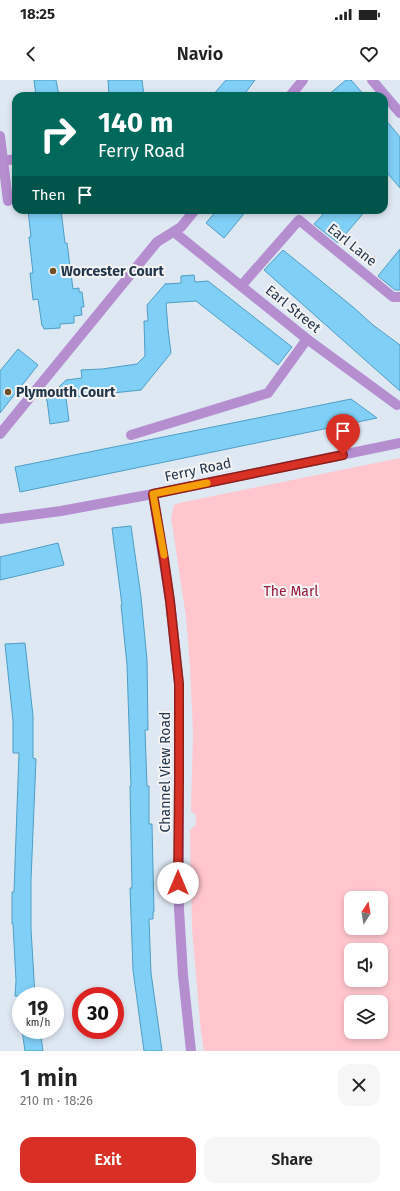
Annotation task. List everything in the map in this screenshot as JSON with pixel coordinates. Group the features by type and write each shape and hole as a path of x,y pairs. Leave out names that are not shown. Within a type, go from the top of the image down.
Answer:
{"street":[{"path":"293,92 303,80"},
{"path":"372,80 382,92"},
{"path":"388,99 400,113"},
{"path":"0,136 8,201"},
{"path":"3,161 12,160"},
{"path":"0,434 157,242 181,227 192,214"},
{"name":"Earl Lane","path":"241,286 299,220 394,297 400,297"},
{"name":"Earl Street","path":"174,232 307,339 397,405"},
{"path":"131,435 268,393 307,339"},
{"name":"Ferry Road","path":"0,519 61,511 153,494 400,443"},
{"name":"Channel View Road","path":"153,494 170,601 179,684 179,909 183,975 191,1051"},
{"path":"0,513 13,517"}],"green space":[{"name":"The Marl","path":"400,458 400,1051 204,1051 192,929 190,830 196,825 196,815 191,811 193,733 190,666 186,617 171,517 174,505"}],"building":[{"path":"34,80 56,80 58,92 36,92"},
{"path":"108,80 142,80 144,92 109,92"},
{"path":"226,80 255,80 246,92 216,92"},
{"path":"346,80 351,80 362,92 332,92"},
{"path":"388,123 400,137 400,188 388,174"},
{"name":"Worcester Court","path":"28,214 61,214 73,289 79,288 79,292 82,292 84,307 81,307 82,315 74,316 74,323 60,324 60,328 44,329 42,326 38,299 33,300 30,273 33,273 29,237 31,237"},
{"path":"214,214 244,214 224,238 206,223"},
{"path":"323,214 363,214 338,243 314,224"},
{"path":"400,249 400,290 395,290 378,276"},
{"path":"283,250 373,325 400,345 400,391 264,270"},
{"path":"194,275 195,282 208,281 292,347 278,365 196,301 166,303 171,353 141,390 66,398 69,421 50,424 46,400 66,380 82,378 81,370 102,369 137,364 145,356 144,321 148,321 147,305 166,283 181,283 181,276"},
{"name":"Plymouth Court","path":"18,349 38,365 0,413 0,371"},
{"path":"351,399 377,418 20,492 15,467"},
{"path":"131,526 141,597 147,660 148,730 145,730 147,786 149,786 149,824 152,824 154,912 153,919 149,919 151,973 162,1051 144,1051 133,970 130,888 132,888 131,786 127,665 122,605 112,528"},
{"path":"58,543 64,565 0,580 0,557"},
{"path":"25,643 33,716 33,758 36,759 31,880 31,929 34,987 16,987 12,924 12,892 14,892 19,753 13,753 13,721 5,644"},
{"path":"23,1039 41,1039 43,1051 25,1051"}],"slow traffic":[{"path":"164,555 153,494 207,483"}],"place":[{"name":"Worcester Court","path":"53,271"},
{"name":"Plymouth Court","path":"8,392"}],"route":[{"path":"178,883 179,684 170,601 153,494 343,455"}]}
